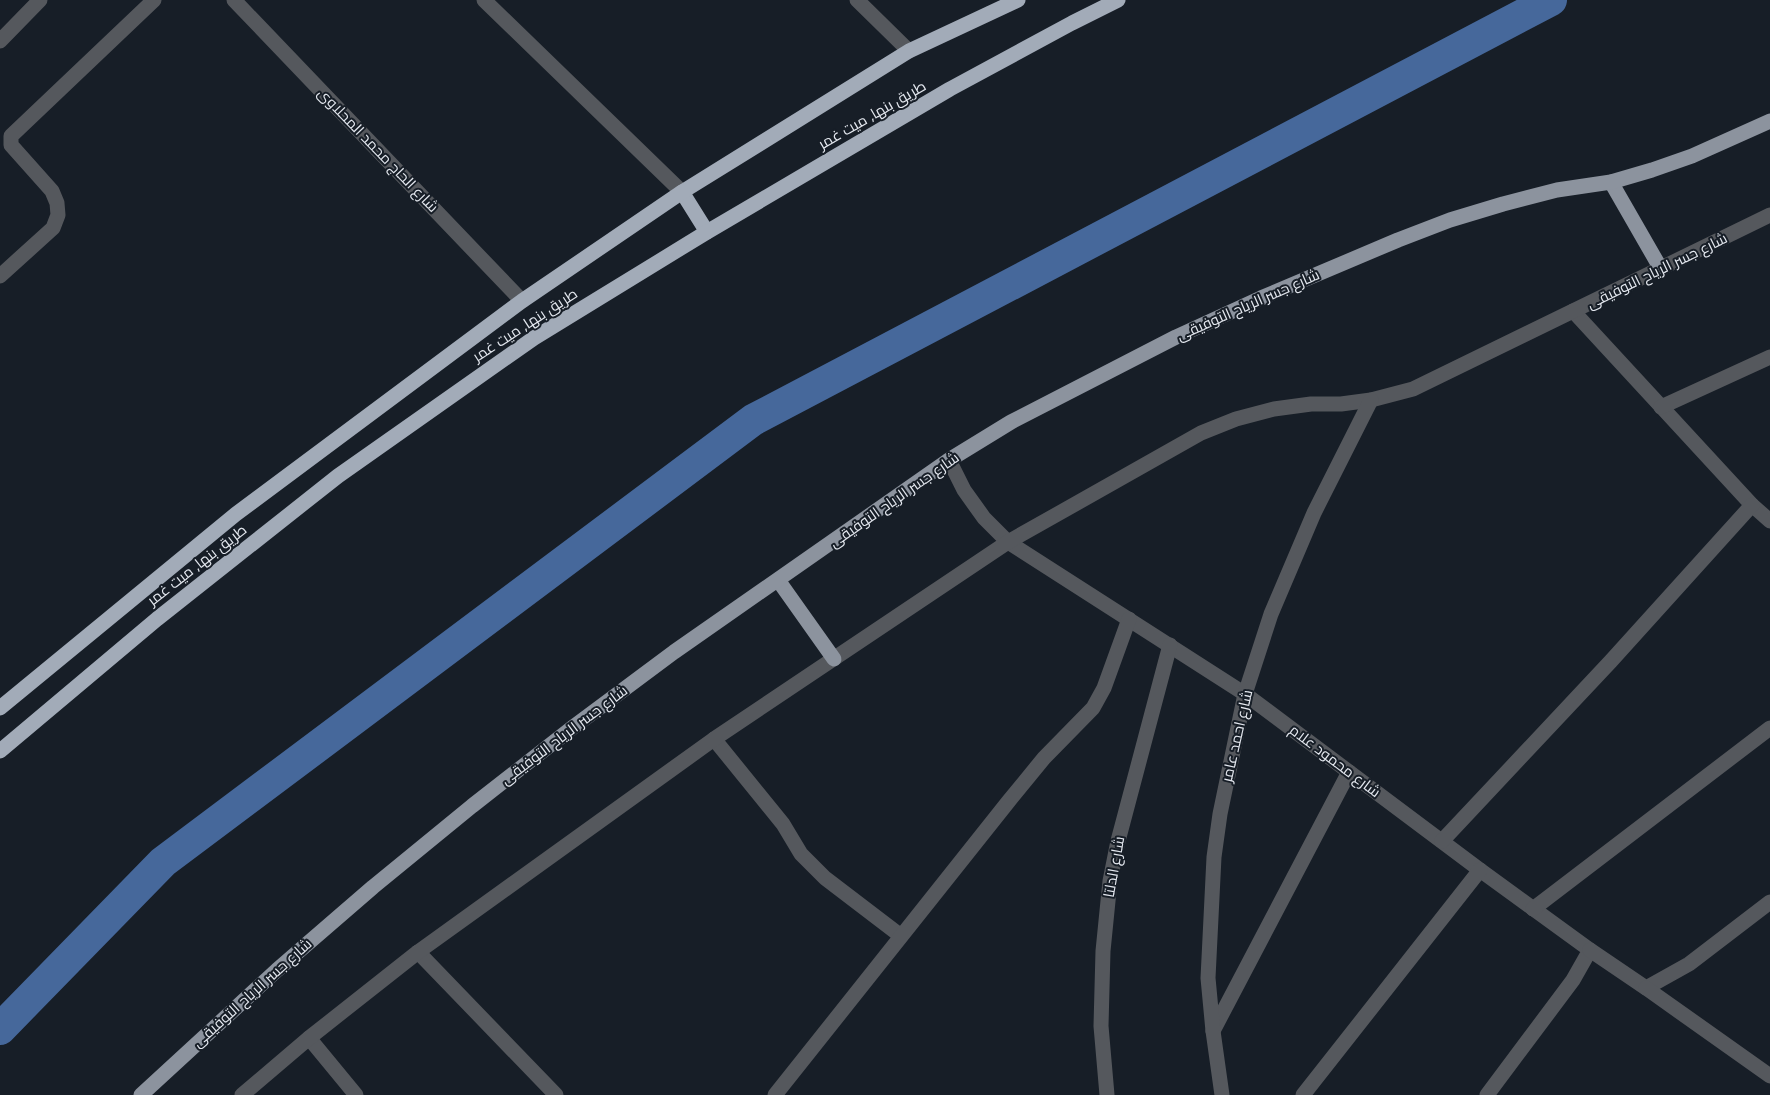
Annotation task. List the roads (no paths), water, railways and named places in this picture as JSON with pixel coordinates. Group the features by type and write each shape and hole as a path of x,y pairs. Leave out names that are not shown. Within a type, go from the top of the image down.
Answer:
{"highway":[{"name":"طريق بنها, ميت غمر","path":"0,708 236,514 522,301 682,192 909,51 1018,0"},
{"name":"طريق بنها, ميت غمر","path":"0,751 157,619 338,476 534,338 707,232 950,90 1118,0"},
{"path":"682,192 707,232"}],"main road":[{"name":"شارع جسر الرياح التوفيقى","path":"142,1095 277,970 373,887 572,728 666,658 949,460 1011,422 1176,337 1261,298 1398,240 1450,220 1503,204 1557,190 1612,182 1652,170 1692,156 1770,121"},
{"path":"1612,182 1660,270"},
{"path":"778,580 834,659"}],"street":[{"path":"0,41 40,0"},
{"path":"0,276 53,228 58,215 57,203 52,191 11,146 11,136 154,0"},
{"name":"شارع الحاج محمد المحلاوى","path":"234,0 522,301"},
{"path":"484,0 682,192"},
{"path":"857,0 909,51"},
{"name":"شارع جسر الرياح التوفيقى","path":"242,1095 309,1038 418,952 714,740 1008,542 1201,433 1236,419 1283,408 1371,400 1413,389 1770,215"},
{"path":"1573,312 1752,505 1770,521"},
{"path":"1661,407 1770,357"},
{"name":"شارع احمد عامر","path":"1222,1095 1208,978 1214,857 1220,814 1245,694 1271,614 1314,513 1371,400"},
{"name":"شارع محمود علام","path":"949,460 964,490 984,518 1008,542 1245,694 1533,909 1770,1076"},
{"path":"1442,841 1752,505"},
{"path":"775,1095 1038,766 1093,708 1104,688 1129,619"},
{"name":"شارع الدلتا","path":"1107,1095 1101,1026 1103,951 1110,881 1118,841 1170,645"},
{"path":"1533,909 1770,728"},
{"path":"714,740 783,824 801,854 825,878 901,936"},
{"path":"1213,1031 1348,772"},
{"path":"1303,1095 1480,870"},
{"path":"1646,988 1689,964 1770,902"},
{"path":"1487,1095 1573,980 1590,950"},
{"path":"418,952 556,1095"},
{"path":"309,1038 356,1095"}],"waterway":[{"path":"0,1029 163,862 753,420 1551,0"}]}
